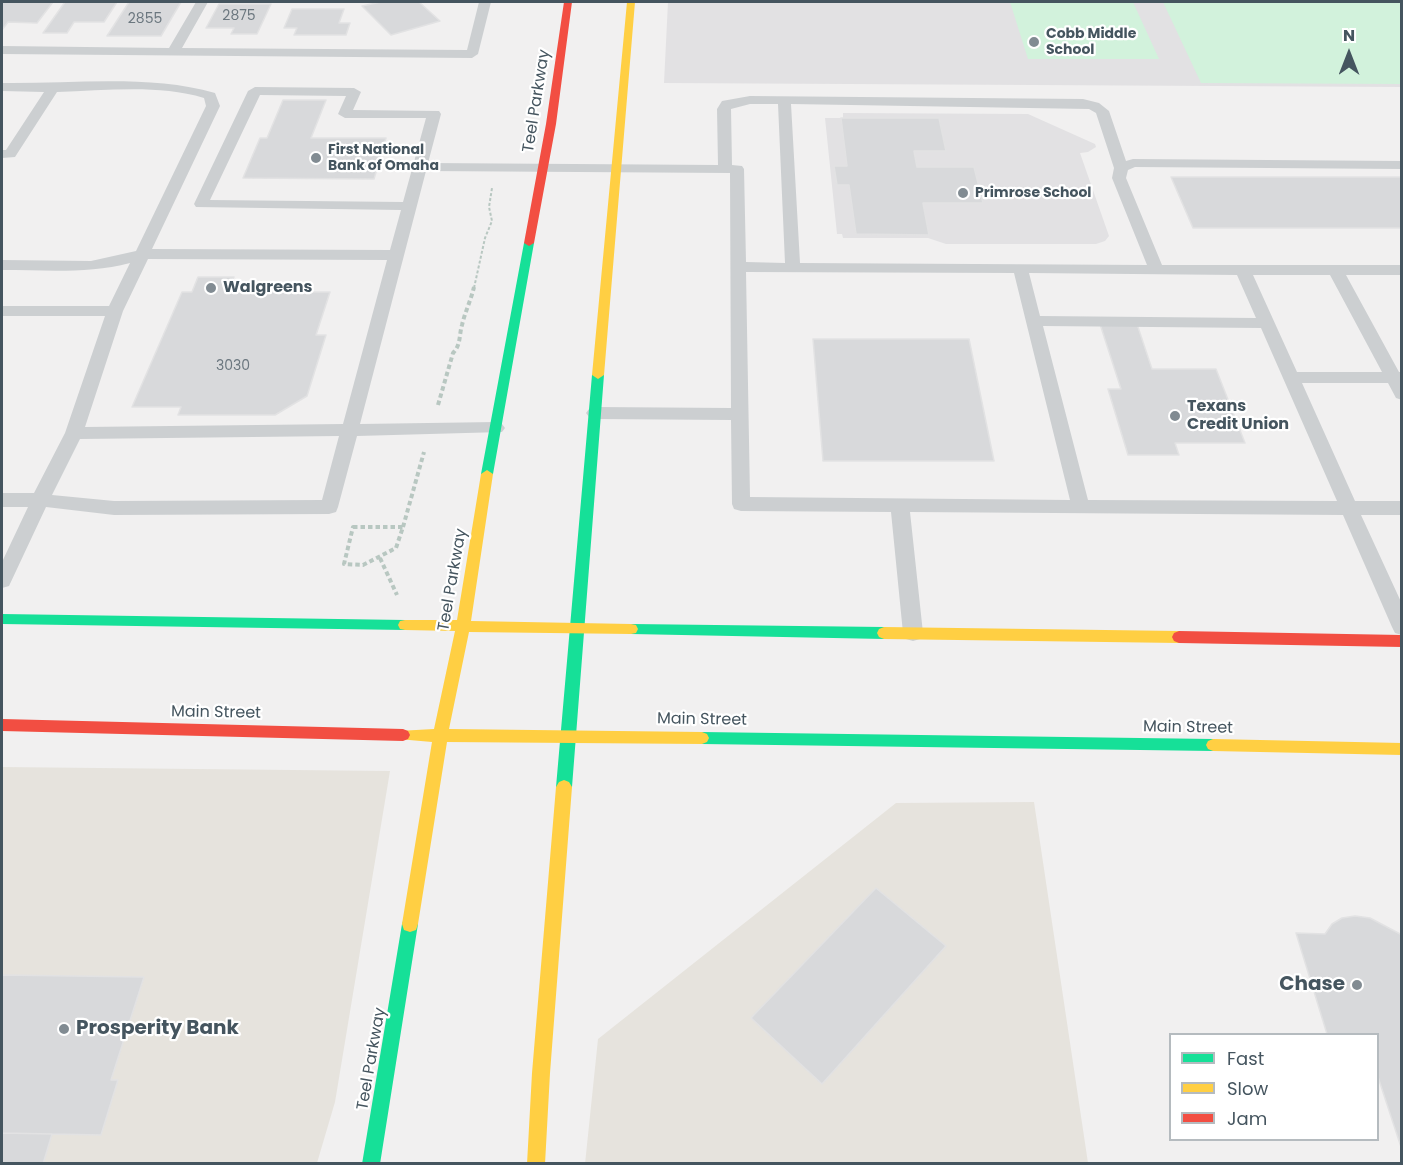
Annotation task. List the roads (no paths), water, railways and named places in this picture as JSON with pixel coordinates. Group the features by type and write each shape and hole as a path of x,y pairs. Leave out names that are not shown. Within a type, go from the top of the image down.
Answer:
{"main road":[{"name":"Teel Parkway","path":"371,1164 440,735 462,626 543,168 568,2"},
{"path":"536,1164 541,1073 594,413 631,2"},
{"path":"2,619 1401,640"},
{"name":"Main Street","path":"2,725 440,735 917,739 1401,749"}],"lane":[{"path":"173,52 202,2"},
{"path":"2,50 472,54 485,2"},
{"path":"2,87 176,87 210,96 213,106 115,311 74,433 2,581"},
{"path":"2,154 10,154 52,88"},
{"path":"2,500 40,500 114,508 329,507 434,114 345,114 354,92 255,91 201,204 409,206"},
{"path":"784,100 793,267"},
{"path":"725,169 724,109 727,104 736,101 1083,103 1102,111 1121,168 1119,178 1156,269"},
{"path":"1121,168 1133,163 1401,165"},
{"path":"419,167 737,169 741,504 1401,508"},
{"path":"2,265 103,265 124,262 143,254 398,255"},
{"path":"738,267 1401,270"},
{"path":"1020,268 1081,507"},
{"path":"1335,269 1397,378 1401,394"},
{"path":"1243,270 1401,627"},
{"path":"2,311 115,311"},
{"path":"1034,321 1267,323"},
{"path":"1290,377 1397,378"},
{"path":"594,413 740,414"},
{"path":"74,433 496,428"},
{"path":"900,505 913,633"}],"place":[{"name":"Cobb Middle School","path":"1034,42"},
{"name":"First National Bank of Omaha","path":"316,158"},
{"name":"Primrose School","path":"963,193"},
{"name":"Walgreens","path":"211,288"},
{"name":"Texans Credit Union","path":"1175,416"},
{"name":"Chase","path":"1357,985"},
{"name":"Prosperity Bank","path":"64,1029"}]}
